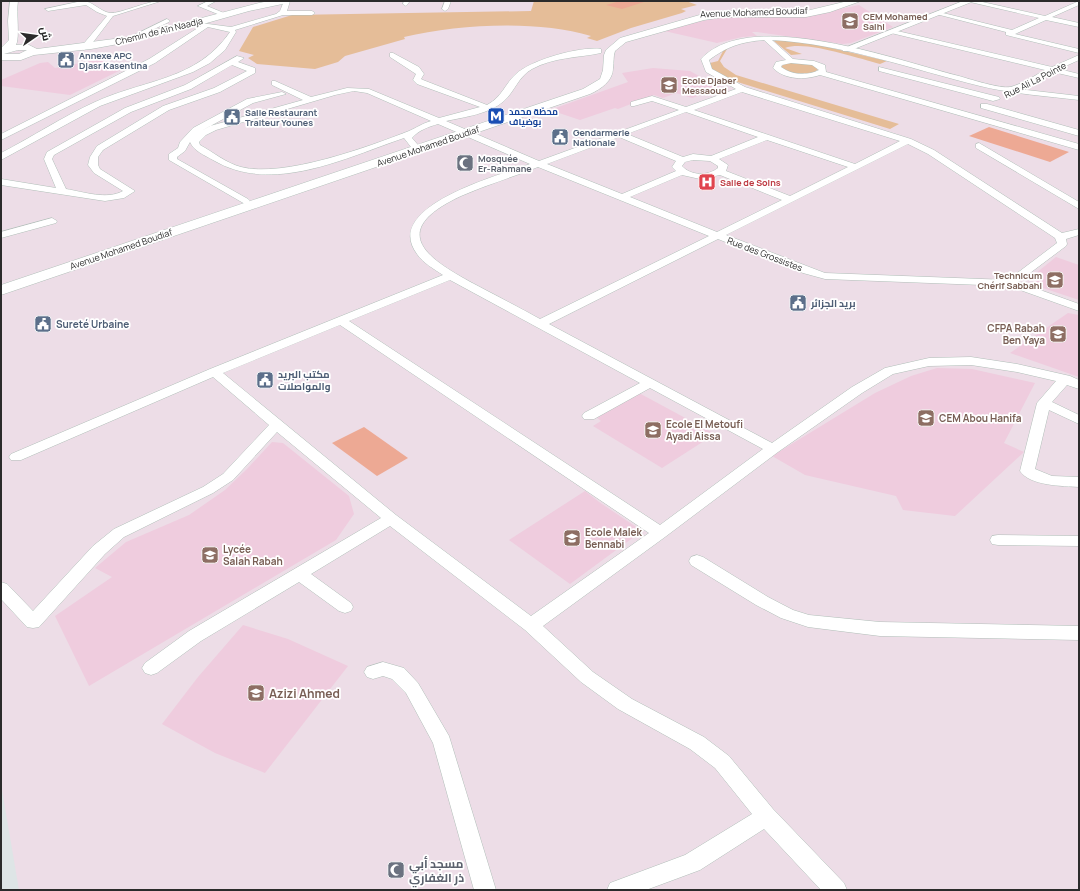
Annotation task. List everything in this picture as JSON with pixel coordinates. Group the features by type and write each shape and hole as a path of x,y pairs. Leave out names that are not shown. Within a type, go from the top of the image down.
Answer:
{"main road":[{"path":"3,53 12,44 15,38 12,20 14,1"},
{"path":"21,1 20,20 24,33 24,44 32,50"},
{"name":"Chemin de Aïn Naadja","path":"32,50 84,48 127,40 195,23 268,2 284,1"},
{"name":"Avenue Mohamed Boudiaf","path":"1,283 414,144 462,132 555,98 586,85 596,77 599,71 598,51 601,47 614,39 695,15 732,12 804,11 827,7 844,1"},
{"name":"Avenue Mohamed Boudiaf","path":"1,290 462,132 591,90 604,80 608,71 608,53 615,45 623,40 702,17 724,14 806,14 832,9 856,1"},
{"path":"3,53 32,50"},
{"path":"1,61 15,58 32,50"},
{"path":"3,53 15,58"}],"street":[{"path":"141,1 155,2"},
{"path":"213,1 201,6 222,14"},
{"path":"282,13 287,1"},
{"path":"445,9 448,1"},
{"path":"48,9 86,2 99,11 111,15 155,2"},
{"path":"846,49 939,14 965,2 1079,25"},
{"path":"1079,3 1008,34 1079,51"},
{"path":"195,23 231,29 282,13 312,13"},
{"path":"939,14 1012,32"},
{"path":"84,48 111,15"},
{"path":"127,40 167,21"},
{"path":"1,137 152,61 208,25"},
{"path":"1,157 97,104 175,77 202,64 220,52 227,44 233,32 231,29"},
{"path":"893,32 1079,76"},
{"path":"766,38 791,61"},
{"path":"1010,283 1062,244 1060,237 930,152 908,141 742,88 709,70 705,59 727,45 766,38 807,41 846,49 1010,90 1079,98"},
{"name":"Avenue Mohamed Boudiaf","path":"414,144 408,138 413,132 438,121 486,107 501,99 521,73 540,63 563,54 598,51"},
{"path":"62,190 48,159 50,154 128,110 188,87 233,63 240,57 220,52"},
{"path":"393,55 416,69 420,74 417,80 420,82 441,87 466,100 486,107"},
{"name":"Rue Ali La Pointe","path":"990,102 1007,95 1010,90 1079,58"},
{"path":"820,73 823,70 819,65 805,61 791,61 778,64 777,68 790,74 810,75 820,73 1079,147"},
{"path":"1,182 62,190 105,198 126,194 130,191 97,171 93,164 94,157 100,148 166,108 217,90 252,71 233,63"},
{"path":"882,69 990,102 1079,133"},
{"path":"275,83 310,100"},
{"path":"742,88 683,109 540,165 458,194 428,211 419,223 414,234 417,247 427,259 451,276 773,449"},
{"name":"Rue des Grossistes","path":"413,132 301,168 265,172 237,169 197,147 194,142 203,133 213,128 348,90 364,89 540,165 807,271 825,276 1010,283 1079,308"},
{"path":"244,201 173,160 172,156 182,149 183,144 196,130 250,101 282,94"},
{"path":"1058,95 1079,101"},
{"path":"634,104 652,98 768,135 856,167"},
{"path":"619,134 682,160"},
{"path":"712,159 768,135"},
{"path":"540,324 908,141"},
{"path":"979,146 1079,206"},
{"path":"682,172 677,164 682,160 693,157 712,159 723,165 723,169 720,172"},
{"path":"623,197 682,172 706,176 720,172 791,200"},
{"path":"1,235 52,221"},
{"path":"1060,237 1079,232"},
{"path":"16,456 214,372 451,276"},
{"path":"341,321 660,533"},
{"path":"531,625 660,533 773,449 858,390 889,371 929,362 971,361 1017,368 1065,379 1079,385"},
{"path":"214,372 391,519 531,625 587,677 625,704 697,743 722,762 742,784 766,816 836,890"},
{"path":"1065,379 1044,403 1027,471 1036,478 1047,481 1079,482"},
{"path":"589,416 649,383"},
{"path":"1044,403 1079,420"},
{"path":"1,588 33,622 99,550 119,533 208,490 228,477 277,424"},
{"path":"151,668 194,636 391,519"},
{"path":"998,540 1079,541"},
{"path":"697,561 762,601 787,614 808,620 880,629 1079,633"},
{"path":"300,574 345,607"},
{"path":"373,672 383,669 398,673 412,688 442,742 485,890"},
{"path":"618,890 692,864 766,816"}],"shaded area":[{"path":"534,1 686,1 697,5 681,9 686,11 682,13 631,28 597,41 587,38 591,36 570,31 523,26 449,29 404,37 405,39 345,56 338,62 315,69 257,64 248,58 254,55 239,51 253,27 292,15 531,11"},
{"path":"620,1 644,2 622,9 606,5"},
{"path":"859,5 893,27 851,43 843,44 757,32 752,32 757,36 742,37 717,43 660,30 721,17 816,14"},
{"path":"774,41 810,43 887,61 880,64 831,51 805,46 785,48 802,54 791,55"},
{"path":"724,49 727,49 720,61 724,67 736,75 899,124 890,129 731,80 712,69 710,63 718,61"},
{"path":"100,59 105,62 129,66 70,95 1,86 1,80 40,63 48,62 55,68"},
{"path":"793,62 814,65 818,69 815,72 797,73 785,70 781,67 784,64"},
{"name":"Ecole Djaber Messaoud","path":"653,68 690,71 721,88 692,98 676,93 663,98 654,95 618,109 615,108 580,120 550,110 628,82 622,73"},
{"path":"989,127 1069,152 1050,162 969,136"},
{"name":"Technicum Chérif Sabbahi","path":"1056,257 1079,265 1079,300 1040,287 1030,278"},
{"name":"CFPA Rabah Ben Yaya","path":"1068,313 1079,315 1079,377 1010,353"},
{"name":"CEM Abou Hanifa","path":"937,368 972,369 1035,383 1004,443 1024,452 955,516 903,510 896,496 805,475 772,456 875,393 911,376"},
{"name":"Ecole El Metoufi Ayadi Aissa","path":"639,393 715,434 662,468 593,426 601,421 596,417"},
{"path":"364,427 408,458 377,476 332,443"},
{"name":"Lycée Salah Rabah","path":"272,442 283,443 349,496 354,514 336,540 89,686 55,616 112,577 95,568 126,542 189,515 225,490"},
{"name":"Ecole Malek Bennabi","path":"585,491 642,531 570,584 509,540"},
{"name":"Azizi Ahmed","path":"243,625 288,639 348,666 265,773 215,753 162,724 198,677"},
{"path":"1,784 19,890 1,890"}],"place":[{"name":"CEM Mohamed Salhi","path":"850,21"},
{"name":"Annexe APC Djasr Kasentina","path":"66,60"},
{"name":"Ecole Djaber Messaoud","path":"669,85"},
{"name":"محطّة محمد بوضياف","path":"496,116"},
{"name":"Salle Restaurant Traiteur Younes","path":"232,117"},
{"name":"Gendarmerie Nationale","path":"560,137"},
{"name":"Mosquée Er-Rahmane","path":"465,163"},
{"name":"Salle de Soins","path":"707,182"},
{"name":"Technicum Chérif Sabbahi","path":"1055,280"},
{"name":"بريد الجزائر","path":"798,303"},
{"name":"Sureté Urbaine","path":"43,324"},
{"name":"CFPA Rabah Ben Yaya","path":"1058,334"},
{"name":"مكتب البريد والمواصلات","path":"265,380"},
{"name":"CEM Abou Hanifa","path":"926,418"},
{"name":"Ecole El Metoufi Ayadi Aissa","path":"653,430"},
{"name":"Ecole Malek Bennabi","path":"572,538"},
{"name":"Lycée Salah Rabah","path":"210,555"},
{"name":"Azizi Ahmed","path":"256,693"},
{"name":"مسجد أبي ذر الغفاري","path":"396,870"}]}
